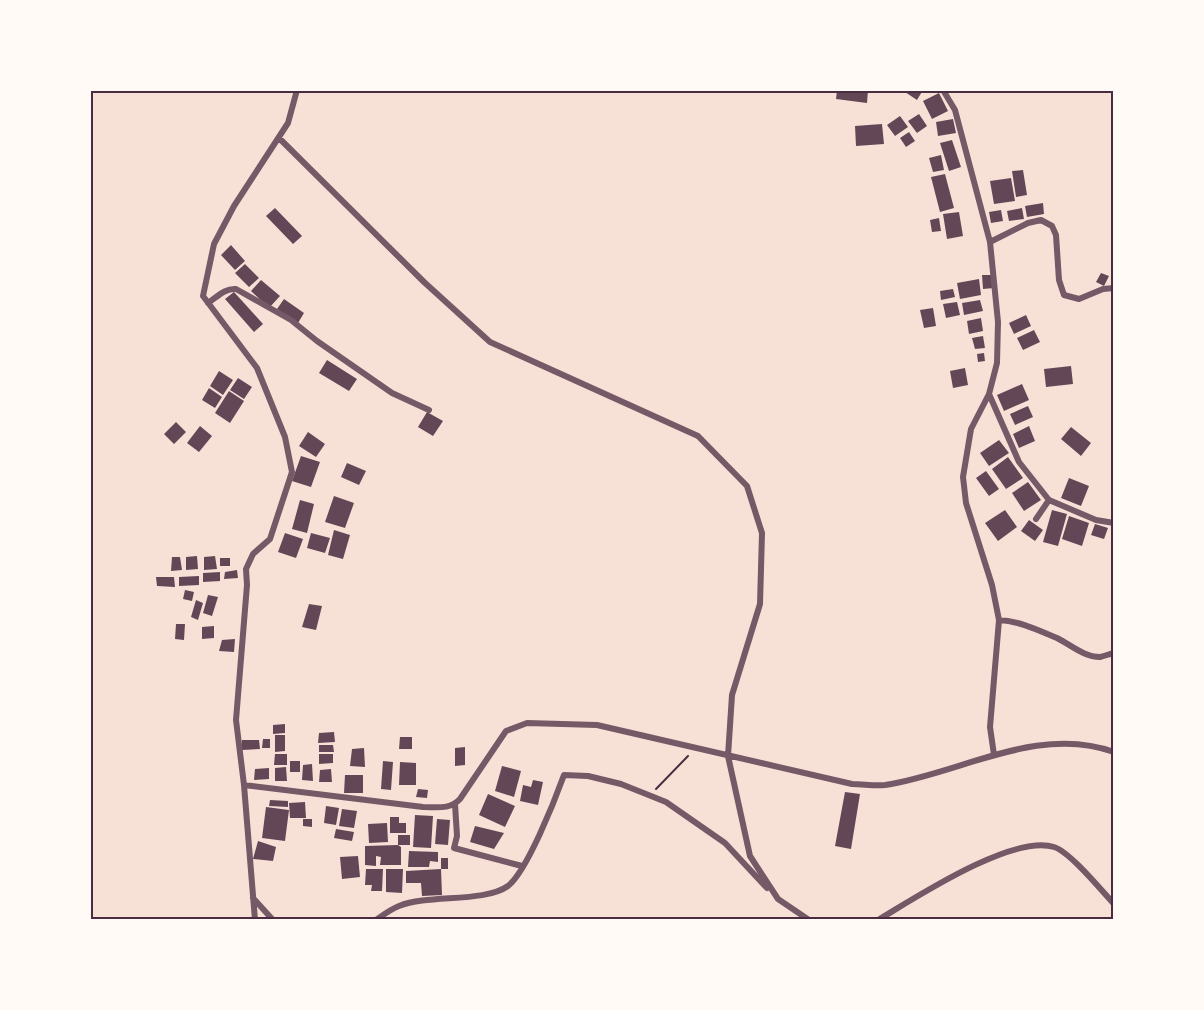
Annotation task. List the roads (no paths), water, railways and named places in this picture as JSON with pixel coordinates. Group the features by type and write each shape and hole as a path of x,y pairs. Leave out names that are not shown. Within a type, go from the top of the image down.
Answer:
{"street":[{"path":"255,920 244,785 236,720 248,585 246,570 253,554 270,539 292,472 285,437 257,368 203,296 213,244 234,206 288,123 297,90"},
{"path":"943,90 955,110 990,242 998,322 997,363 989,394 971,429 963,477 966,503 992,585 999,620 990,727 994,755"},
{"path":"279,138 423,282 490,342 698,436 747,486 762,532 760,604 732,695 728,756 750,856 777,899"},
{"path":"990,242 1028,223 1041,220 1052,226 1056,235 1059,280 1064,295 1079,299 1102,289 1114,288"},
{"path":"208,303 231,288 237,289 291,320 316,341 392,393 429,410"},
{"path":"989,394 1019,462 1049,500 1096,520 1114,523"},
{"path":"1036,519 1049,500"},
{"path":"999,620 1014,621 1058,639 1083,653 1100,657 1114,653"},
{"path":"244,785 423,807 449,807 455,804 506,731 527,723 597,725 852,784 883,785 994,755 1052,744 1078,743 1114,752"},
{"path":"376,920 400,905 495,891 507,886 515,878 538,838 564,776 588,776 621,784 666,802 725,843 777,899 809,920"},
{"path":"455,804 457,836 454,848 522,866"},
{"path":"878,920 977,862 1032,845 1055,847 1081,867 1114,904"},
{"path":"253,898 273,920"}]}
